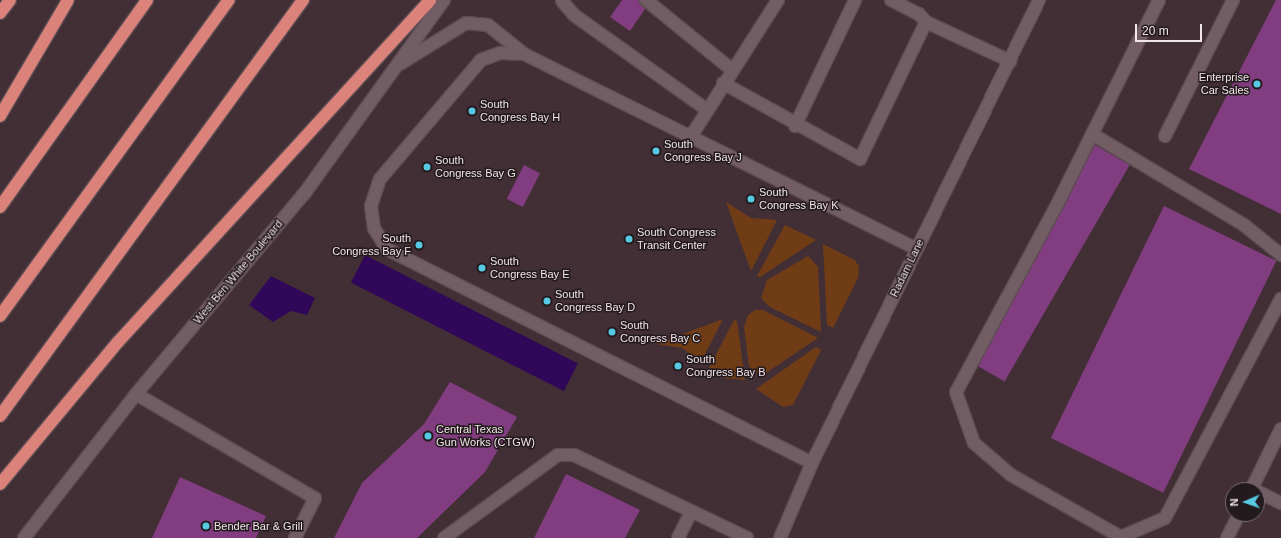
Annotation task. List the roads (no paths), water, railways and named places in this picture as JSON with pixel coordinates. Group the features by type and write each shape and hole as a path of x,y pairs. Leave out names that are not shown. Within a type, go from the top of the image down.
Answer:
{"highway":[{"path":"0,13 10,0"},
{"path":"0,116 68,0"},
{"path":"0,207 147,0"},
{"path":"0,316 229,0"},
{"path":"0,416 303,0"},
{"path":"0,484 118,342 430,0"}],"main road":[{"name":"West Ben White Boulevard","path":"24,538 136,394 304,194 400,64 444,0"},
{"path":"562,0 574,15 707,110"},
{"path":"646,0 732,70"},
{"path":"690,138 723,83 778,0"},
{"path":"795,126 855,0"},
{"path":"891,0 919,14 926,22 1010,61"},
{"name":"Radam Lane","path":"780,538 812,462 1039,0"},
{"path":"1159,0 1092,134 956,392 974,443 1011,475 1121,537 1164,518 1281,299"},
{"path":"1165,136 1233,0"},
{"path":"723,83 795,126 860,159 926,22"},
{"path":"400,64 466,23 488,25 524,54 916,250"},
{"path":"524,54 500,53 481,60 380,179 371,206 374,228 387,249 812,462"},
{"path":"1092,134 1244,225 1281,255"},
{"path":"136,394 315,498 295,538"},
{"path":"1257,482 1281,429"},
{"path":"444,538 558,455 574,455 747,538"},
{"path":"1265,496 1281,503"},
{"path":"678,538 692,512"},
{"path":"1227,538 1235,522"}],"place":[{"name":"Enterprise Car Sales","path":"1257,84"},
{"name":"South Congress Bay H","path":"472,111"},
{"name":"South Congress Bay J","path":"656,151"},
{"name":"South Congress Bay G","path":"427,167"},
{"name":"South Congress Bay K","path":"751,199"},
{"name":"South Congress Transit Center","path":"629,239"},
{"name":"South Congress Bay F","path":"419,245"},
{"name":"South Congress Bay E","path":"482,268"},
{"name":"South Congress Bay D","path":"547,301"},
{"name":"South Congress Bay C","path":"612,332"},
{"name":"South Congress Bay B","path":"678,366"},
{"name":"Central Texas Gun Works (CTGW)","path":"428,436"},
{"name":"Bender Bar & Grill","path":"206,526"}]}
